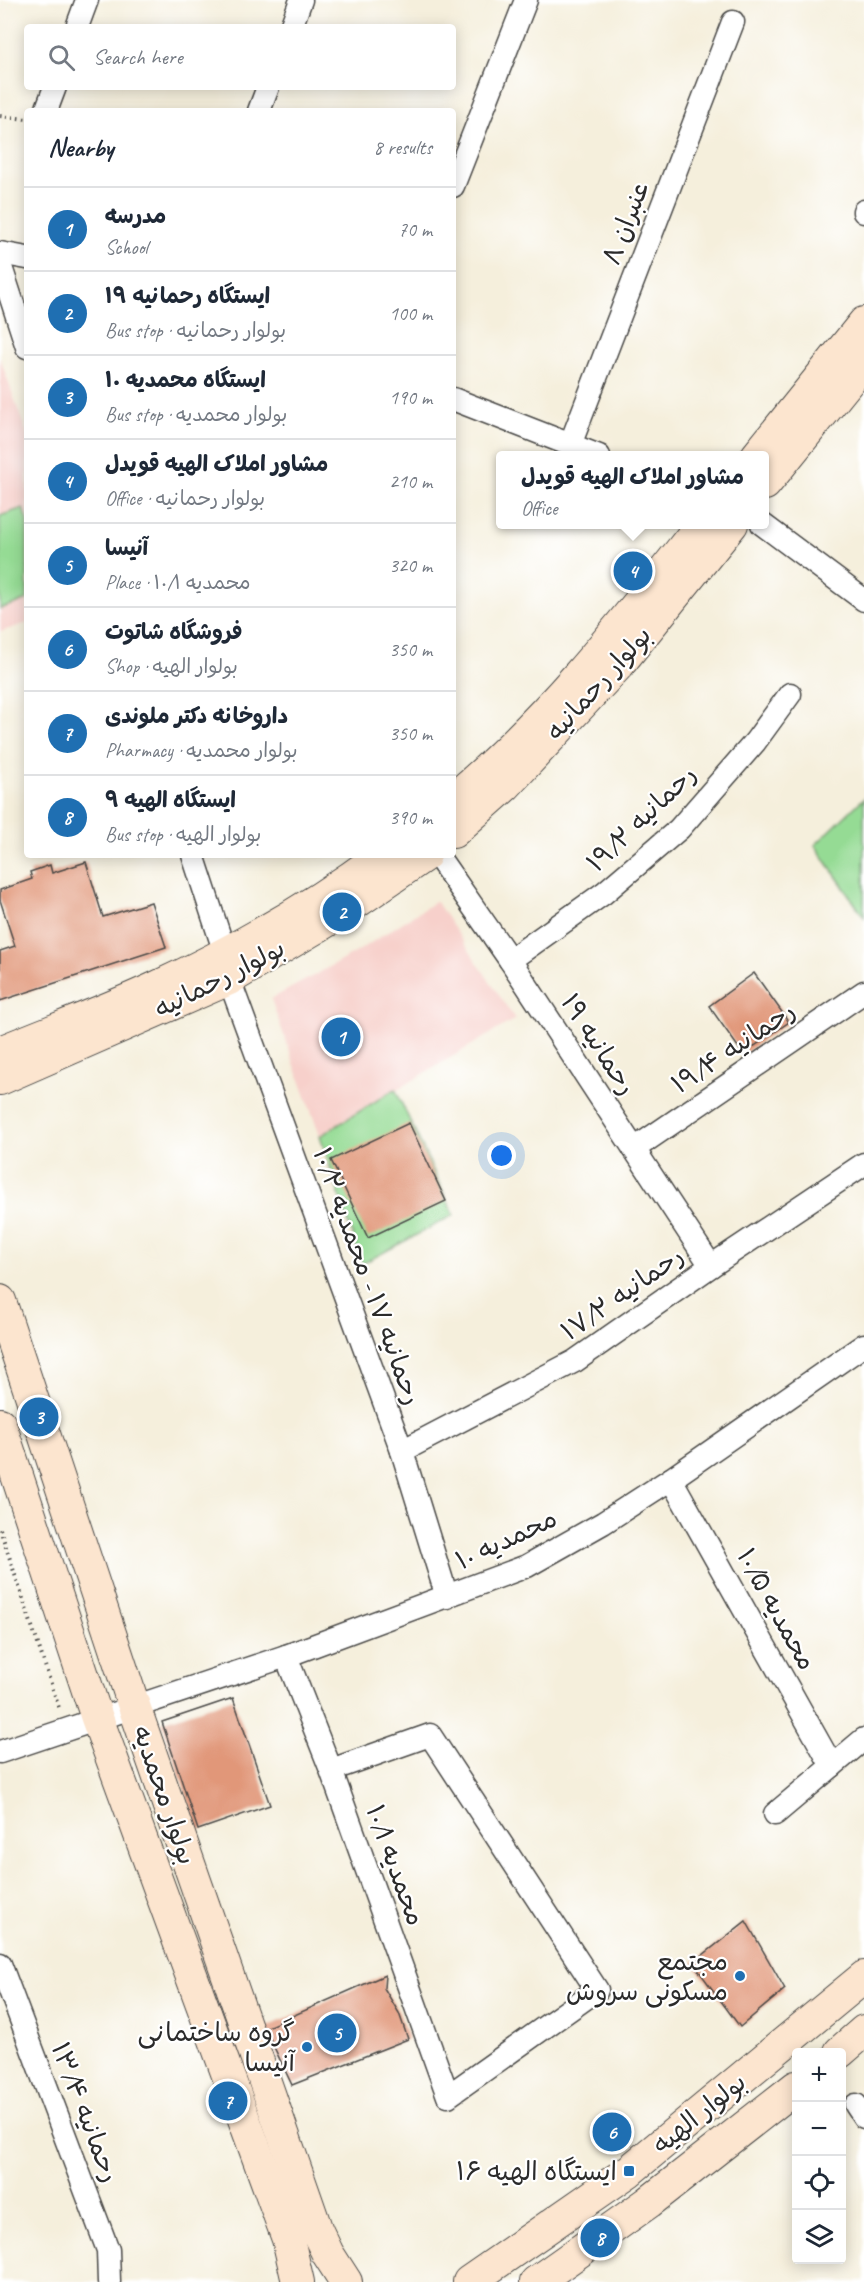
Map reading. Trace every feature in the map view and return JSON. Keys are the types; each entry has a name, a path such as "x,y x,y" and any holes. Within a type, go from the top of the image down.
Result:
{"main road":[{"path":"761,451 864,322"},
{"path":"769,479 864,362"},
{"name":"بولوار رحمانیه","path":"456,796 489,769 602,650 699,529"},
{"name":"بولوار رحمانیه","path":"456,829 506,785 619,664 729,529"},
{"name":"بولوار رحمانیه","path":"0,1052 152,990 227,966 289,918 378,858"},
{"name":"بولوار رحمانیه","path":"0,1079 227,966 342,912 421,858"},
{"name":"بولوار محمدیه","path":"0,1301 134,1706 317,2231 328,2254 346,2282"},
{"name":"بولوار محمدیه","path":"0,1424 97,1718 288,2239 298,2282"},
{"name":"بولوار الهیه","path":"469,2282 629,2170 864,1977"},
{"path":"845,2048 864,2031"},
{"name":"بولوار الهیه","path":"536,2282 650,2202 792,2090"}],"street":[{"path":"78,24 87,0"},
{"path":"292,24 301,0"},
{"path":"456,178 526,0"},
{"name":"عنبران ۸","path":"570,445 733,22"},
{"path":"47,108 54,90"},
{"path":"261,108 267,90"},
{"path":"0,253 24,257"},
{"path":"0,264 24,338"},
{"path":"456,400 586,451"},
{"path":"767,529 864,600"},
{"name":"رحمانیه ۱۹/۲","path":"510,960 604,893 679,829 755,742 790,694"},
{"name":"رحمانیه ۱۷ - محمدیه ۱۰/۲","path":"194,858 227,966 402,1450 447,1597"},
{"name":"رحمانیه ۱۹","path":"439,858 510,960 711,1266"},
{"name":"رحمانیه ۱۹/۴","path":"634,1149 864,992"},
{"name":"رحمانیه ۱۷/۲","path":"402,1450 575,1361 711,1266 864,1164"},
{"name":"محمدیه ۱۰","path":"0,1752 286,1656 527,1566 603,1523 671,1479 864,1345"},
{"name":"محمدیه ۱۰/۵","path":"671,1479 832,1766"},
{"name":"محمدیه ۱۰/۱","path":"286,1656 331,1770 448,2096 597,1990 430,1735 331,1770"},
{"path":"775,1814 864,1739"},
{"name":"رحمانیه ۱۳/۴","path":"0,1964 108,2250 109,2282"}],"path":[{"path":"0,116 24,119"},
{"path":"0,1529 66,1729"}],"shaded area":[{"path":"0,358 24,426 24,624 0,632"},
{"path":"436,901 515,1019 320,1136 271,999 355,953"}],"green space":[{"path":"23,508 24,511 24,601 0,609 0,516"},
{"path":"864,798 864,917 815,845"},
{"path":"395,1089 454,1215 362,1264 320,1136"}],"building":[{"path":"86,862 103,917 151,902 166,947 0,1001 0,951 15,946 0,900 0,890 32,879 30,872 50,865 52,873"},
{"path":"754,973 789,1022 743,1054 709,1006"},
{"path":"409,1123 446,1201 368,1238 331,1160"},
{"path":"233,1698 270,1805 198,1830 162,1722"},
{"name":"مجتمع مسکونی سروش","path":"746,1921 785,1989 740,2027 693,1963"},
{"path":"385,1975 384,1988 399,2013 408,2039 292,2085 265,2028"}],"place":[{"name":"مشاور املاک الهیه قویدل","path":"633,571"},
{"name":"ایستگاه رحمانیه ۱۹","path":"342,912"},
{"name":"مدرسه","path":"341,1037"},
{"name":"ایستگاه محمدیه ۱۰","path":"39,1417"},
{"name":"مجتمع مسکونی سروش","path":"740,1976"},
{"name":"آنیسا","path":"337,2033"},
{"name":"گروه ساختمانی آنیسا","path":"307,2047"},
{"name":"داروخانه دکتر ملوندی","path":"228,2101"},
{"name":"فروشگاه شاتوت","path":"612,2132"},
{"name":"ایستگاه الهیه ۱۶","path":"629,2171"},
{"name":"ایستگاه الهیه ۹","path":"600,2238"}]}
